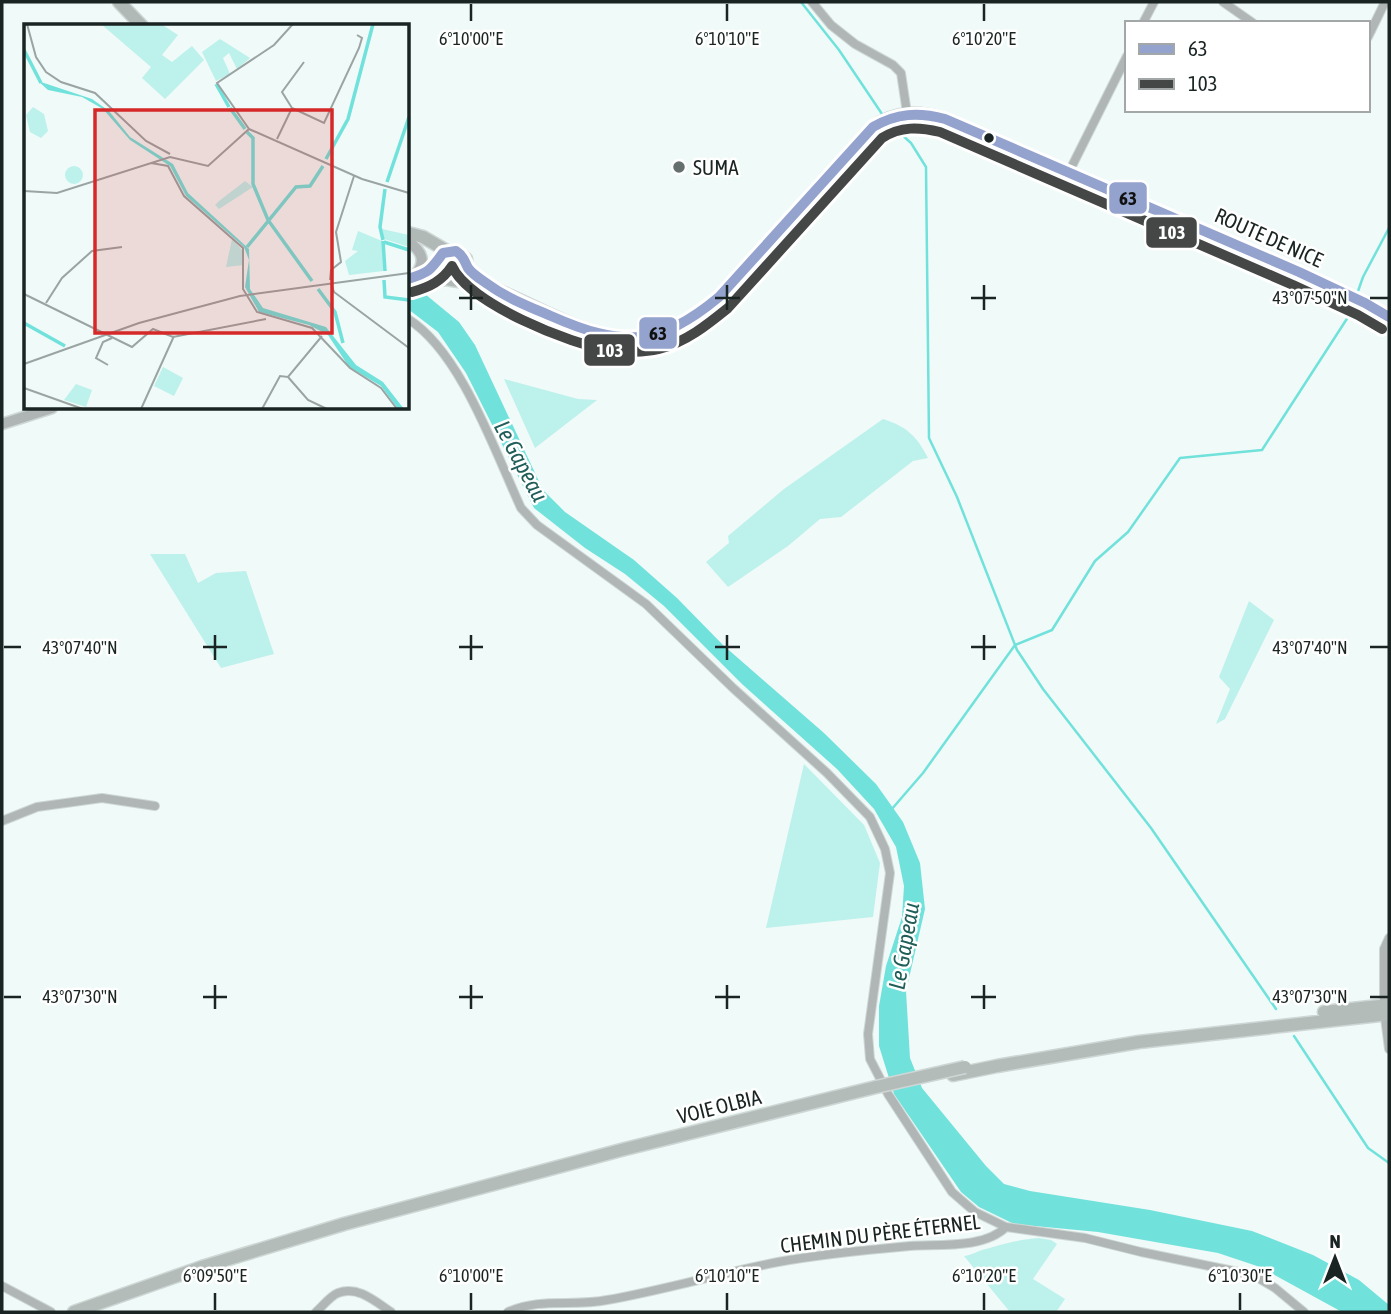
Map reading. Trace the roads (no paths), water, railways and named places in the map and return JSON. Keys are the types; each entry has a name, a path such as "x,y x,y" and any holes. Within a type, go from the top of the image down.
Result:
{"highway":[{"name":"VOIE OLBIA","path":"74,1312 202,1267 309,1234 557,1167 877,1089 1144,1035 1386,1003"},
{"name":"VOIE OLBIA","path":"966,1070 1151,1040 1387,1016"},
{"name":"VOIE OLBIA","path":"94,1312 256,1257 334,1234 877,1089"}],"main road":[{"path":"119,2 140,24"},
{"path":"412,282 460,280 491,287 561,321 605,337 634,338 664,332 693,318 719,297 873,127 885,119 906,113"},
{"name":"ROUTE DE NICE","path":"906,113 920,113 945,119 1299,272 1389,317"},
{"path":"410,234 423,237 440,259 439,274 445,280"},
{"path":"410,242 428,247 440,259"},
{"path":"410,243 419,250 422,259 422,266 412,282"},
{"path":"412,282 427,273 440,259 460,253 468,266 466,274 460,280"},
{"path":"468,266 491,287"},
{"path":"2,424 46,410"}],"street":[{"path":"812,2 831,25 901,73 906,113"},
{"path":"1144,21 1154,2"},
{"path":"1223,2 1250,21"},
{"path":"1370,33 1385,2"},
{"path":"1069,172 1125,60"},
{"path":"410,320 424,330 443,351 461,379 521,508 537,525 646,604 827,773 870,817 886,849 890,873 868,1034 870,1059 888,1094 952,1192 975,1212 1006,1227 1085,1238 1253,1275 1275,1288 1304,1312"},
{"path":"2,821 37,807 91,799 102,798 155,806"},
{"path":"1386,1003 1384,949 1389,938"},
{"path":"1387,1016 1389,1049"},
{"name":"CHEMIN DU PÈRE ÉTERNEL","path":"508,1312 524,1305 548,1302 603,1301 777,1262 839,1252 967,1242 997,1237 1006,1227"},
{"path":"2,1286 51,1312"},
{"path":"316,1312 337,1293 352,1291 364,1294 391,1312"}],"water":[{"name":"Le Gapeau","path":"410,282 459,322 475,345 543,490 565,512 634,560 677,598 723,645 824,733 876,784 903,822 920,863 925,909 906,991 910,1058 922,1088 986,1166 1004,1184 1030,1191 1150,1210 1252,1231 1313,1255 1359,1280 1389,1305 1389,1312 1342,1312 1260,1267 1218,1253 1098,1232 1014,1224 979,1207 961,1192 894,1094 879,1046 879,1006 886,966 902,917 904,886 896,847 874,809 837,769 742,684 664,606 534,508 466,373 438,332 410,311"}],"waterway":[{"path":"801,2 839,50 882,114"},
{"path":"891,125 911,143 926,167 929,438 957,497 1017,650 1043,689 1151,828 1276,1009"},
{"path":"1357,294 1389,228"},
{"path":"891,810 923,773 1015,645 1052,630 1095,561 1128,532 1180,458 1262,450 1353,307"},
{"path":"1294,1036 1368,1148 1389,1163"}],"place":[{"name":"SUMA","path":"679,167"}]}
